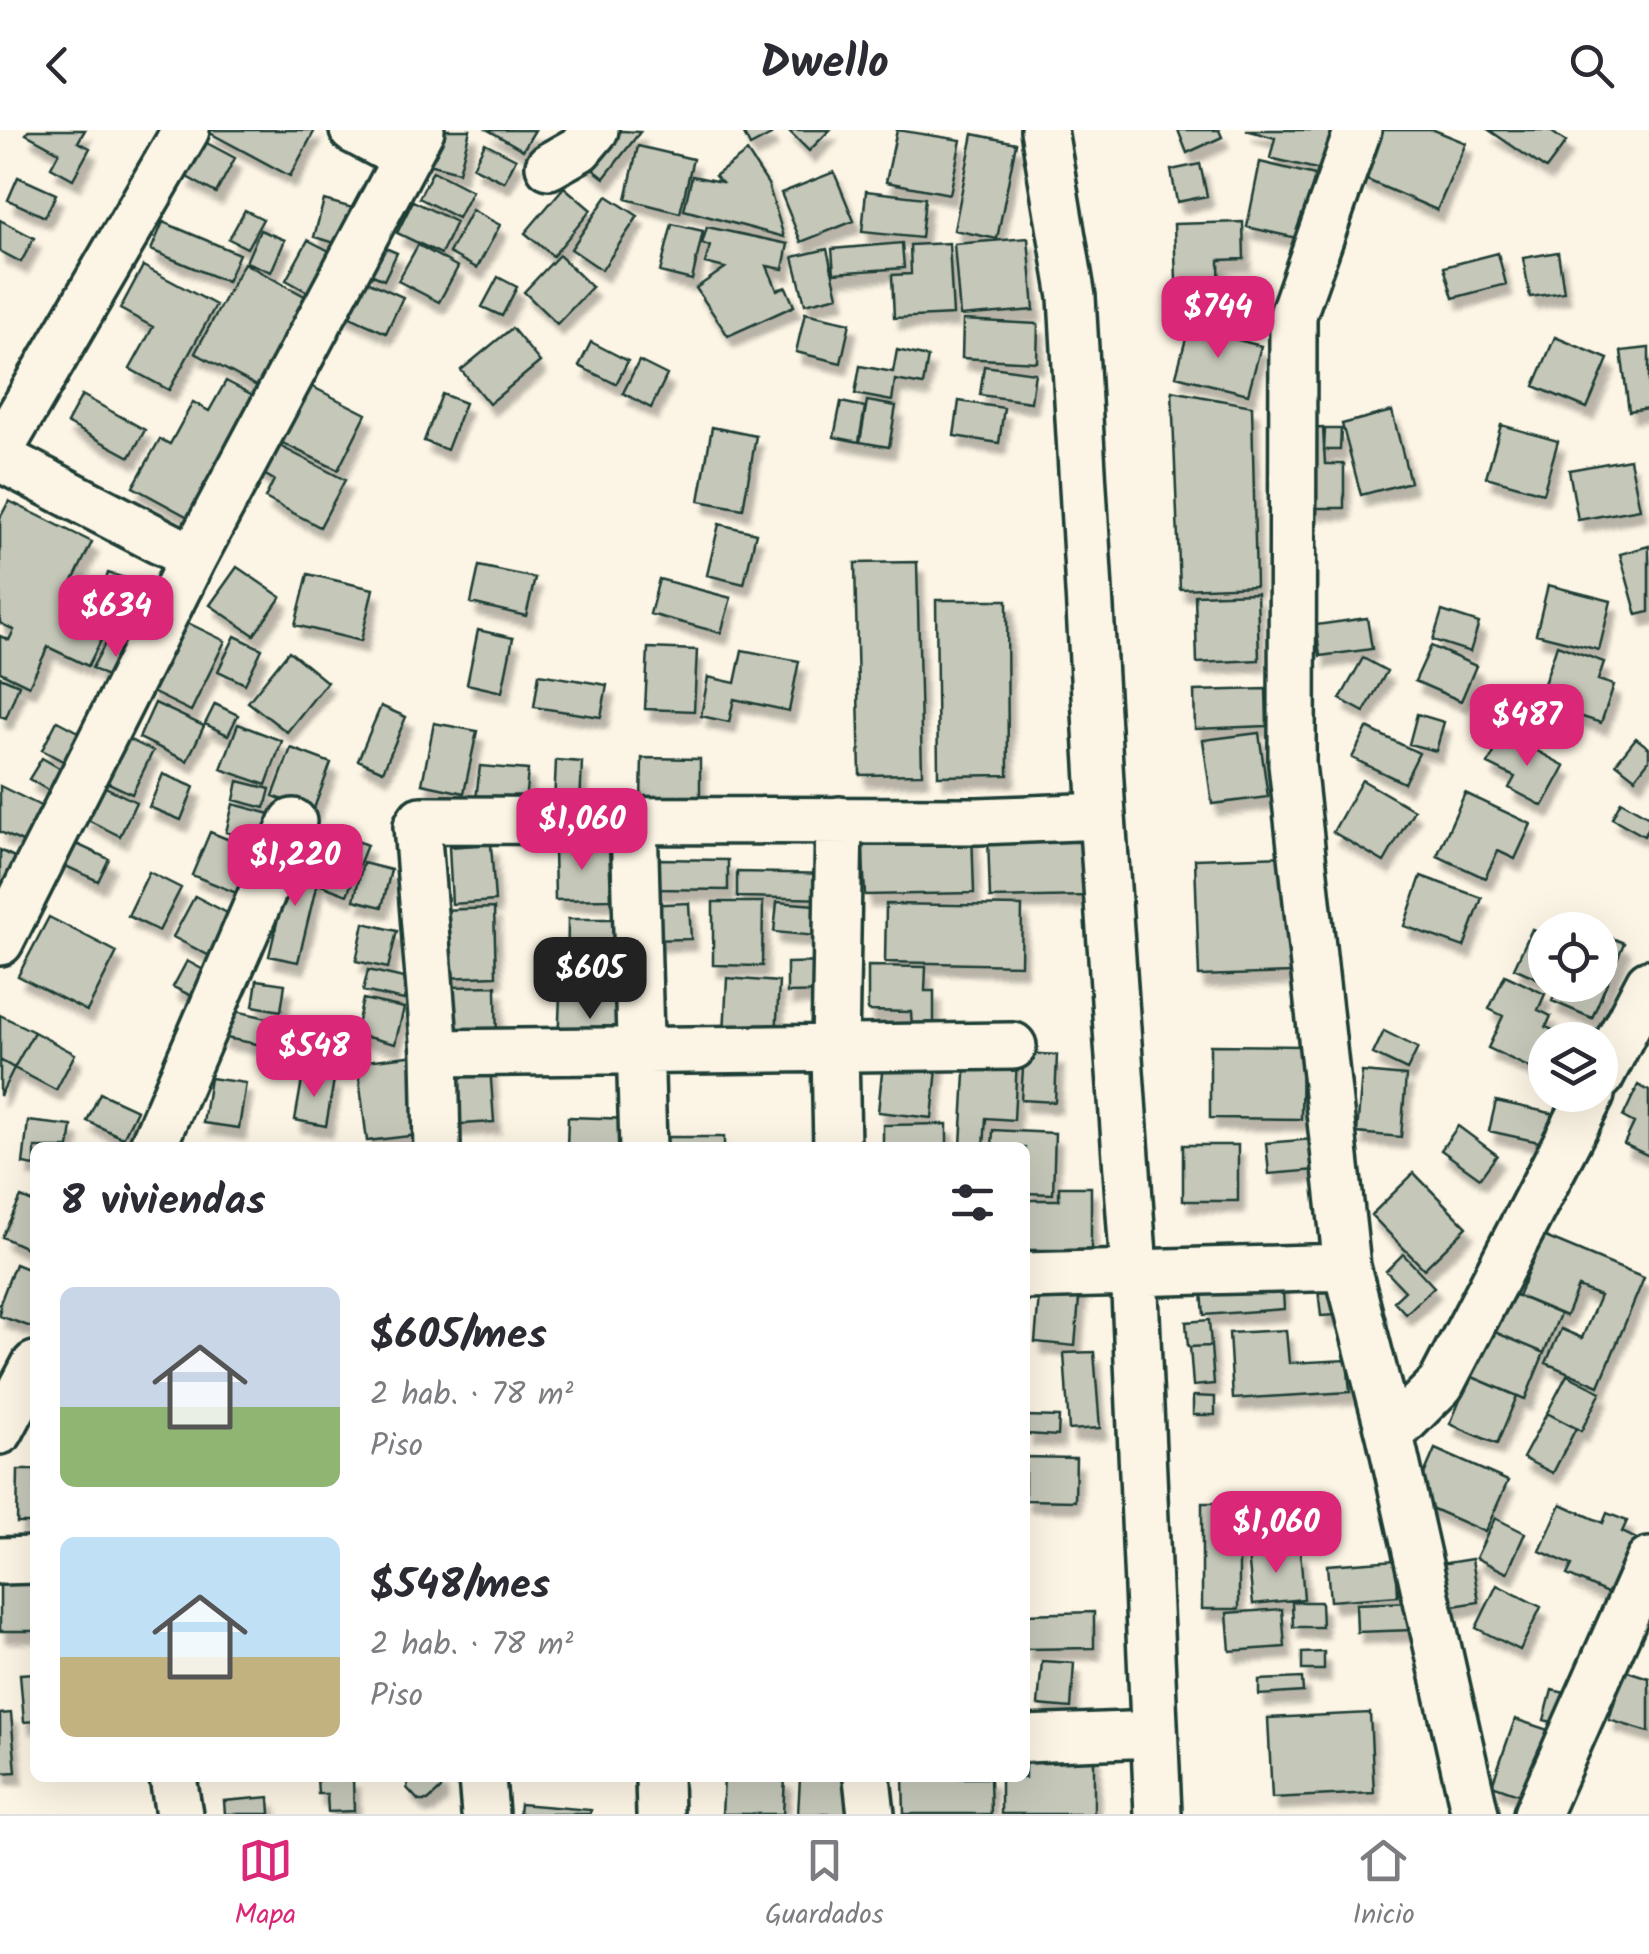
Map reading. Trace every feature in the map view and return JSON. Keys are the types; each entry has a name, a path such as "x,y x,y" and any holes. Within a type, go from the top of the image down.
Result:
{"street":[{"path":"0,450 186,130"},
{"path":"0,942 193,558 413,144 353,130"},
{"path":"550,166 580,149 595,130"},
{"path":"1044,130 1072,298 1102,816 1134,1270 1158,1814"},
{"path":"1358,130 1293,315 1292,764 1347,1266 1390,1435 1475,1814"},
{"path":"0,458 193,558"},
{"path":"438,1142 418,822 978,821 1102,816"},
{"path":"634,820 643,1142"},
{"path":"837,1142 839,820"},
{"path":"155,1142 293,822"},
{"path":"1618,1042 1649,983"},
{"path":"435,1053 1013,1046"},
{"path":"1390,1435 1441,1384 1582,1112"},
{"path":"1030,1276 1347,1266"},
{"path":"0,1430 30,1374"},
{"path":"0,1561 30,1560"},
{"path":"1538,1814 1649,1561"},
{"path":"1030,1739 1154,1734"},
{"path":"174,1782 180,1814"},
{"path":"482,1782 484,1814"},
{"path":"659,1782 660,1814"},
{"path":"868,1782 870,1814"}],"building":[{"path":"29,130 85,130 78,142 90,148 73,179 51,167 59,152 26,134"},
{"path":"209,130 315,130 290,176"},
{"path":"434,130 470,130 459,172 424,163"},
{"path":"488,130 535,130 523,150"},
{"path":"605,130 640,132 604,178 581,160"},
{"path":"742,130 768,130 771,135 750,146"},
{"path":"788,130 830,130 809,151"},
{"path":"897,130 961,140 950,194 886,182"},
{"path":"1178,130 1219,130 1222,137 1187,153"},
{"path":"1246,130 1334,130 1325,171 1270,158 1275,138"},
{"path":"1380,130 1434,130 1466,143 1437,210 1360,177"},
{"path":"1489,130 1549,130 1566,142 1546,169"},
{"path":"973,134 1016,143 997,239 954,230"},
{"path":"203,141 235,158 216,193 185,176"},
{"path":"485,143 516,159 504,182 473,167"},
{"path":"638,146 693,159 680,213 626,199"},
{"path":"747,152 768,184 784,237 684,210 692,176 721,182 715,176"},
{"path":"1260,162 1315,175 1301,239 1247,227"},
{"path":"1200,164 1207,196 1177,202 1171,170"},
{"path":"433,171 472,191 458,218 419,198"},
{"path":"834,172 854,221 801,242 781,193"},
{"path":"18,177 56,194 45,217 8,200"},
{"path":"564,187 591,210 553,256 525,233"},
{"path":"866,191 925,198 921,238 862,232"},
{"path":"607,196 638,216 602,270 571,249"},
{"path":"324,200 360,210 349,247 314,237"},
{"path":"413,201 456,222 441,254 397,233"},
{"path":"245,210 263,219 247,248 229,239"},
{"path":"472,210 500,225 477,268 449,253"},
{"path":"0,220 34,238 21,262 0,251"},
{"path":"163,222 239,254 227,282 151,250"},
{"path":"1243,222 1244,259 1219,260 1220,308 1177,309 1174,224"},
{"path":"672,224 703,231 692,280 660,272"},
{"path":"707,227 788,244 783,269 767,266 777,290 786,287 794,306 728,336 696,288 725,268 705,263 710,246 702,244"},
{"path":"260,230 285,240 271,272 246,262"},
{"path":"1028,238 1034,310 960,316 954,244"},
{"path":"308,240 343,258 321,299 286,280"},
{"path":"902,243 904,268 834,273 832,249"},
{"path":"949,243 953,315 894,318 892,275 911,274 910,245"},
{"path":"376,244 397,253 384,280 364,271"},
{"path":"418,245 458,267 439,302 398,281"},
{"path":"827,249 838,296 805,304 793,257"},
{"path":"1558,252 1564,292 1530,297 1523,258"},
{"path":"1498,253 1506,284 1453,298 1444,267"},
{"path":"559,255 592,287 557,324 524,292"},
{"path":"244,263 321,305 272,394 195,353"},
{"path":"143,266 216,305 169,390 130,369 153,327 120,309"},
{"path":"358,277 403,297 386,333 341,313"},
{"path":"498,277 517,287 502,316 482,307"},
{"path":"805,313 850,323 841,363 796,352"},
{"path":"963,320 1038,324 1037,362 962,358"},
{"path":"1189,327 1261,346 1248,394 1176,376"},
{"path":"512,328 540,362 489,404 461,370"},
{"path":"1555,337 1608,359 1587,408 1534,386"},
{"path":"591,342 628,361 616,384 579,366"},
{"path":"1649,348 1649,408 1629,411 1621,351"},
{"path":"897,350 928,357 923,385 895,380 892,401 855,394 860,366 893,372"},
{"path":"639,361 667,375 651,408 623,393"},
{"path":"984,366 1035,373 1031,402 980,395"},
{"path":"226,381 270,404 201,524 133,487 160,439 170,444 193,402 209,411"},
{"path":"307,384 366,414 338,470 278,441"},
{"path":"1172,391 1252,406 1256,586 1180,589"},
{"path":"442,394 465,403 447,450 424,441"},
{"path":"82,395 145,430 130,457 67,423"},
{"path":"867,401 896,406 889,447 860,442"},
{"path":"959,401 1004,408 999,443 954,436"},
{"path":"841,402 865,407 859,442 834,437"},
{"path":"1392,411 1410,482 1361,495 1342,424"},
{"path":"1501,425 1558,441 1543,493 1486,477"},
{"path":"712,427 756,436 743,509 699,501"},
{"path":"1323,428 1325,464 1344,464 1344,508 1313,508 1298,429"},
{"path":"1325,429 1341,429 1340,450 1324,450"},
{"path":"272,442 345,480 320,527 265,498 274,480 257,470"},
{"path":"1630,459 1640,509 1578,520 1569,470"},
{"path":"9,501 92,542 67,593 97,608 108,573 160,588 147,632 111,621 88,666 48,647 29,686 0,672 0,636 9,640 14,630 0,623 0,518"},
{"path":"719,524 756,533 744,584 707,575"},
{"path":"1649,546 1649,612 1637,615 1620,554"},
{"path":"917,562 922,774 860,775 855,563"},
{"path":"479,566 535,578 526,616 471,603"},
{"path":"237,567 281,597 254,635 210,605"},
{"path":"308,574 373,589 361,641 295,625"},
{"path":"659,579 731,598 721,633 650,614"},
{"path":"1548,585 1611,601 1599,650 1536,634"},
{"path":"1257,593 1259,660 1197,663 1195,595"},
{"path":"936,600 1007,600 1008,775 938,776"},
{"path":"1442,611 1479,623 1470,652 1433,640"},
{"path":"1367,618 1372,649 1320,656 1316,625"},
{"path":"182,620 225,641 191,711 148,690"},
{"path":"478,630 513,638 502,692 467,684"},
{"path":"110,635 141,652 123,685 92,668"},
{"path":"235,636 262,649 245,684 218,671"},
{"path":"1557,645 1604,662 1598,680 1614,685 1601,723 1548,706 1555,688 1544,684"},
{"path":"1431,646 1476,666 1461,701 1415,681"},
{"path":"648,648 697,650 694,711 645,709"},
{"path":"742,650 799,661 789,711 734,699 729,722 701,716 708,677 735,683"},
{"path":"289,651 327,682 287,732 248,702"},
{"path":"1363,658 1387,671 1364,712 1340,699"},
{"path":"539,674 607,685 601,717 534,707"},
{"path":"0,677 19,685 6,718 0,716"},
{"path":"1266,689 1267,726 1195,729 1194,691"},
{"path":"155,703 204,726 187,761 139,738"},
{"path":"215,704 238,715 228,735 205,724"},
{"path":"381,706 406,717 383,771 358,760"},
{"path":"1417,714 1444,722 1436,751 1409,744"},
{"path":"57,721 95,741 80,770 42,750"},
{"path":"434,723 477,731 464,793 422,784"},
{"path":"238,724 282,741 266,785 221,769"},
{"path":"1367,728 1419,753 1404,783 1352,758"},
{"path":"1259,733 1268,797 1212,804 1203,740"},
{"path":"1504,733 1565,766 1543,806 1509,788 1515,777 1488,764"},
{"path":"120,735 153,751 132,794 100,779"},
{"path":"1636,738 1649,748 1649,760 1635,778 1616,763"},
{"path":"291,748 331,763 313,811 273,796"},
{"path":"42,758 73,776 60,797 29,779"},
{"path":"642,758 700,759 700,803 641,802"},
{"path":"556,760 582,762 580,806 554,804"},
{"path":"480,766 528,770 525,804 476,799"},
{"path":"163,774 194,787 181,820 149,807"},
{"path":"1362,780 1414,810 1384,862 1333,832"},
{"path":"238,781 270,789 265,808 234,800"},
{"path":"101,785 136,802 120,836 84,818"},
{"path":"0,786 55,813 38,849 0,832"},
{"path":"1465,793 1531,824 1515,859 1498,851 1485,878 1437,856"},
{"path":"1621,801 1649,817 1644,836 1612,818"},
{"path":"233,804 274,815 266,843 226,832"},
{"path":"972,830 974,893 865,895 862,833"},
{"path":"210,832 269,856 251,899 192,875"},
{"path":"1088,832 1090,896 990,898 988,835"},
{"path":"340,834 367,845 347,895 321,885"},
{"path":"70,841 109,859 98,881 59,863"},
{"path":"491,844 495,901 452,904 449,847"},
{"path":"609,845 611,899 555,900 554,846"},
{"path":"0,850 27,863 0,901"},
{"path":"293,855 322,862 298,962 269,956"},
{"path":"1289,856 1293,973 1199,976 1195,859"},
{"path":"655,859 728,860 728,890 654,889"},
{"path":"363,863 391,870 382,907 354,900"},
{"path":"149,872 181,888 159,931 128,916"},
{"path":"737,872 834,874 834,899 737,897"},
{"path":"1421,876 1482,898 1464,947 1404,926"},
{"path":"195,896 231,915 210,956 173,937"},
{"path":"713,902 763,902 762,966 713,965"},
{"path":"777,902 828,906 826,937 774,932"},
{"path":"689,903 691,939 645,940 643,905"},
{"path":"886,904 1022,906 1021,965 885,962"},
{"path":"494,908 496,976 442,978 440,910"},
{"path":"49,917 117,952 87,1011 18,976"},
{"path":"568,919 620,919 620,980 567,980"},
{"path":"364,923 397,931 388,968 356,961"},
{"path":"1528,938 1528,974 1514,968"},
{"path":"187,961 211,974 198,999 173,987"},
{"path":"830,962 831,992 787,993 787,963"},
{"path":"868,966 926,967 925,991 934,991 934,1028 912,1028 911,1012 868,1011"},
{"path":"368,970 408,979 404,1000 363,991"},
{"path":"1505,975 1528,986 1528,1002 1542,1002 1538,1010 1551,1016 1548,1022 1528,1022 1528,1067 1488,1048 1503,1016 1489,1009"},
{"path":"727,978 779,982 776,1037 724,1033"},
{"path":"257,980 285,984 281,1011 253,1006"},
{"path":"496,986 497,1050 449,1050 448,987"},
{"path":"560,994 622,998 619,1049 558,1046"},
{"path":"363,999 404,1008 395,1044 355,1034"},
{"path":"1554,1002 1599,1002 1592,1018"},
{"path":"226,1009 272,1019 267,1046 221,1037"},
{"path":"0,1015 34,1032 14,1068 0,1060"},
{"path":"1384,1031 1418,1048 1407,1070 1373,1054"},
{"path":"34,1032 75,1054 56,1090 14,1068"},
{"path":"1210,1045 1302,1046 1301,1119 1210,1118"},
{"path":"884,1053 938,1059 932,1118 878,1112"},
{"path":"1024,1053 1057,1055 1055,1102 1021,1100"},
{"path":"417,1055 427,1134 367,1141 357,1062"},
{"path":"966,1056 1017,1059 1014,1120 986,1118 984,1142 961,1142"},
{"path":"0,1060 14,1068 0,1096"},
{"path":"490,1066 494,1122 446,1125 442,1069"},
{"path":"1362,1072 1406,1076 1401,1137 1357,1133"},
{"path":"303,1074 334,1080 326,1126 295,1120"},
{"path":"210,1078 246,1083 239,1128 203,1123"},
{"path":"1638,1085 1649,1091 1649,1156 1624,1144 1634,1123 1623,1117"},
{"path":"100,1093 137,1110 123,1138 87,1121"},
{"path":"1496,1101 1528,1108 1528,1112 1555,1114 1548,1144 1489,1131"},
{"path":"568,1117 632,1119 631,1142 567,1142"},
{"path":"28,1121 72,1126 70,1142 30,1142 30,1165 23,1164"},
{"path":"947,1124 947,1142 883,1142 883,1125"},
{"path":"1458,1126 1497,1155 1480,1178 1441,1150"},
{"path":"993,1130 1055,1133 1053,1194 1030,1193 1030,1142 992,1142"},
{"path":"664,1137 724,1137 724,1142 664,1142"},
{"path":"1313,1139 1316,1170 1269,1174 1266,1143"},
{"path":"1183,1145 1238,1145 1238,1201 1183,1201"},
{"path":"1414,1173 1467,1227 1424,1269 1371,1215"},
{"path":"1059,1187 1091,1187 1091,1250 1030,1250 1030,1200 1059,1200"},
{"path":"21,1197 30,1201 30,1250 2,1237"},
{"path":"1543,1236 1644,1278 1599,1386 1546,1363 1561,1329 1582,1338 1600,1296 1578,1287 1566,1316 1518,1296"},
{"path":"1403,1254 1434,1287 1406,1314 1394,1301 1405,1291 1386,1271"},
{"path":"15,1264 30,1270 30,1327 0,1316 0,1303"},
{"path":"1282,1274 1284,1309 1204,1315 1201,1280"},
{"path":"1040,1284 1080,1287 1075,1346 1035,1342"},
{"path":"1333,1287 1337,1315 1321,1316 1318,1289"},
{"path":"1506,1291 1560,1314 1544,1353 1490,1330"},
{"path":"1209,1320 1211,1346 1188,1347 1186,1322"},
{"path":"1286,1330 1289,1363 1347,1360 1350,1392 1233,1399 1229,1333"},
{"path":"1490,1330 1544,1353 1525,1399 1470,1376"},
{"path":"1211,1346 1214,1384 1193,1386 1190,1347"},
{"path":"1094,1352 1100,1428 1069,1430 1064,1353"},
{"path":"1567,1375 1601,1392 1581,1431 1547,1413"},
{"path":"1470,1376 1517,1396 1497,1444 1450,1424"},
{"path":"1193,1396 1215,1397 1215,1415 1193,1415"},
{"path":"1547,1413 1576,1428 1553,1473 1523,1458"},
{"path":"1030,1416 1059,1417 1058,1436 1030,1434"},
{"path":"1435,1449 1508,1481 1485,1532 1413,1500"},
{"path":"1030,1457 1076,1458 1075,1501 1030,1500"},
{"path":"18,1470 30,1470 30,1523 17,1523"},
{"path":"1202,1503 1283,1503 1282,1539 1239,1538 1239,1609 1202,1609"},
{"path":"1561,1504 1603,1523 1607,1513 1627,1521 1622,1532 1643,1542 1618,1598 1567,1575 1572,1565 1540,1551"},
{"path":"1495,1518 1525,1533 1507,1573 1476,1558"},
{"path":"1300,1549 1304,1599 1253,1604 1248,1554"},
{"path":"1472,1559 1479,1602 1440,1608 1434,1565"},
{"path":"1396,1560 1398,1596 1330,1601 1327,1565"},
{"path":"30,1562 30,1631 0,1631 0,1563"},
{"path":"1497,1585 1541,1607 1520,1650 1476,1628"},
{"path":"1292,1602 1321,1602 1322,1627 1293,1627"},
{"path":"1412,1602 1413,1630 1357,1632 1356,1604"},
{"path":"1282,1609 1285,1647 1230,1651 1227,1613"},
{"path":"1094,1612 1094,1648 1030,1649 1030,1614"},
{"path":"1324,1652 1324,1670 1302,1670 1302,1653"},
{"path":"1042,1661 1074,1663 1071,1708 1038,1705"},
{"path":"1624,1670 1649,1678 1649,1732 1609,1720"},
{"path":"30,1673 30,1721 24,1722 20,1674"},
{"path":"1302,1678 1303,1692 1259,1695 1259,1680"},
{"path":"1552,1690 1574,1695 1567,1726 1544,1720"},
{"path":"11,1713 16,1772 0,1773 0,1714"},
{"path":"1370,1713 1374,1793 1272,1798 1268,1718"},
{"path":"1515,1719 1557,1733 1535,1800 1492,1785"},
{"path":"1030,1751 1094,1751 1094,1814 1001,1814 1001,1782 1030,1782"},
{"path":"317,1782 353,1782 354,1811 328,1812 327,1794 318,1794"},
{"path":"408,1782 440,1782 441,1789 428,1801 419,1801 407,1788"},
{"path":"724,1782 785,1782 783,1814 722,1814"},
{"path":"800,1782 860,1782 858,1814 798,1814"},
{"path":"903,1782 990,1782 991,1814 904,1814"},
{"path":"269,1797 270,1814 225,1814 224,1801"},
{"path":"520,1804 591,1810 590,1814 519,1814"}]}
